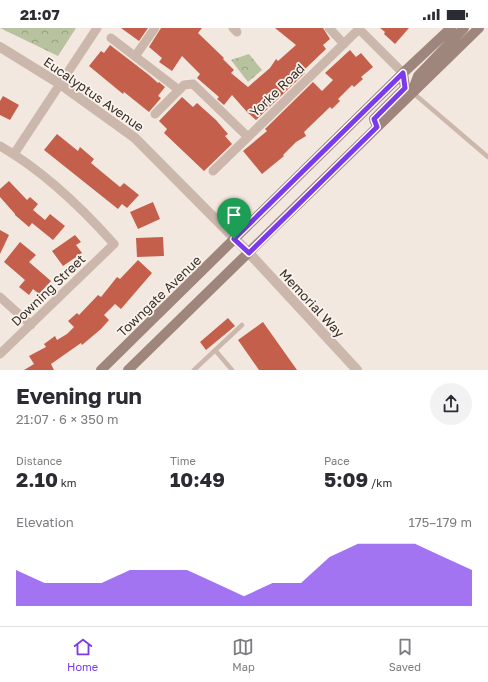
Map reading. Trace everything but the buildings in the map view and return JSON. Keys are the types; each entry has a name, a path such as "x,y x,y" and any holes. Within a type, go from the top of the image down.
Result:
{"main road":[{"path":"234,239 451,28"},
{"path":"412,92 418,76 464,28"},
{"path":"128,370 479,28"},
{"path":"377,127 374,119 405,88 403,73"},
{"name":"Towngate Avenue","path":"101,370 234,239"}],"street":[{"path":"0,146 14,154 97,28"},
{"path":"136,56 155,28"},
{"path":"329,28 344,44"},
{"path":"359,28 403,73"},
{"name":"Yorke Road","path":"213,171 359,28"},
{"path":"112,38 179,90"},
{"name":"Eucalyptus Avenue","path":"0,47 60,84 135,138 249,253"},
{"path":"155,114 179,90 187,84 194,84 248,137"},
{"name":"Downing Street","path":"0,354 114,244 93,220 55,186 14,154"},
{"name":"Memorial Way","path":"249,253 357,370"},
{"path":"0,297 31,325"}],"lane":[{"path":"412,92 488,157"},
{"path":"194,370 242,326"},
{"path":"215,350 232,370"}],"green space":[{"path":"0,28 76,28 58,56"},
{"path":"249,54 262,70 248,82 231,60"}],"route":[{"path":"403,73 405,88 374,119 377,127 264,239 249,253 234,239 403,73"}]}
